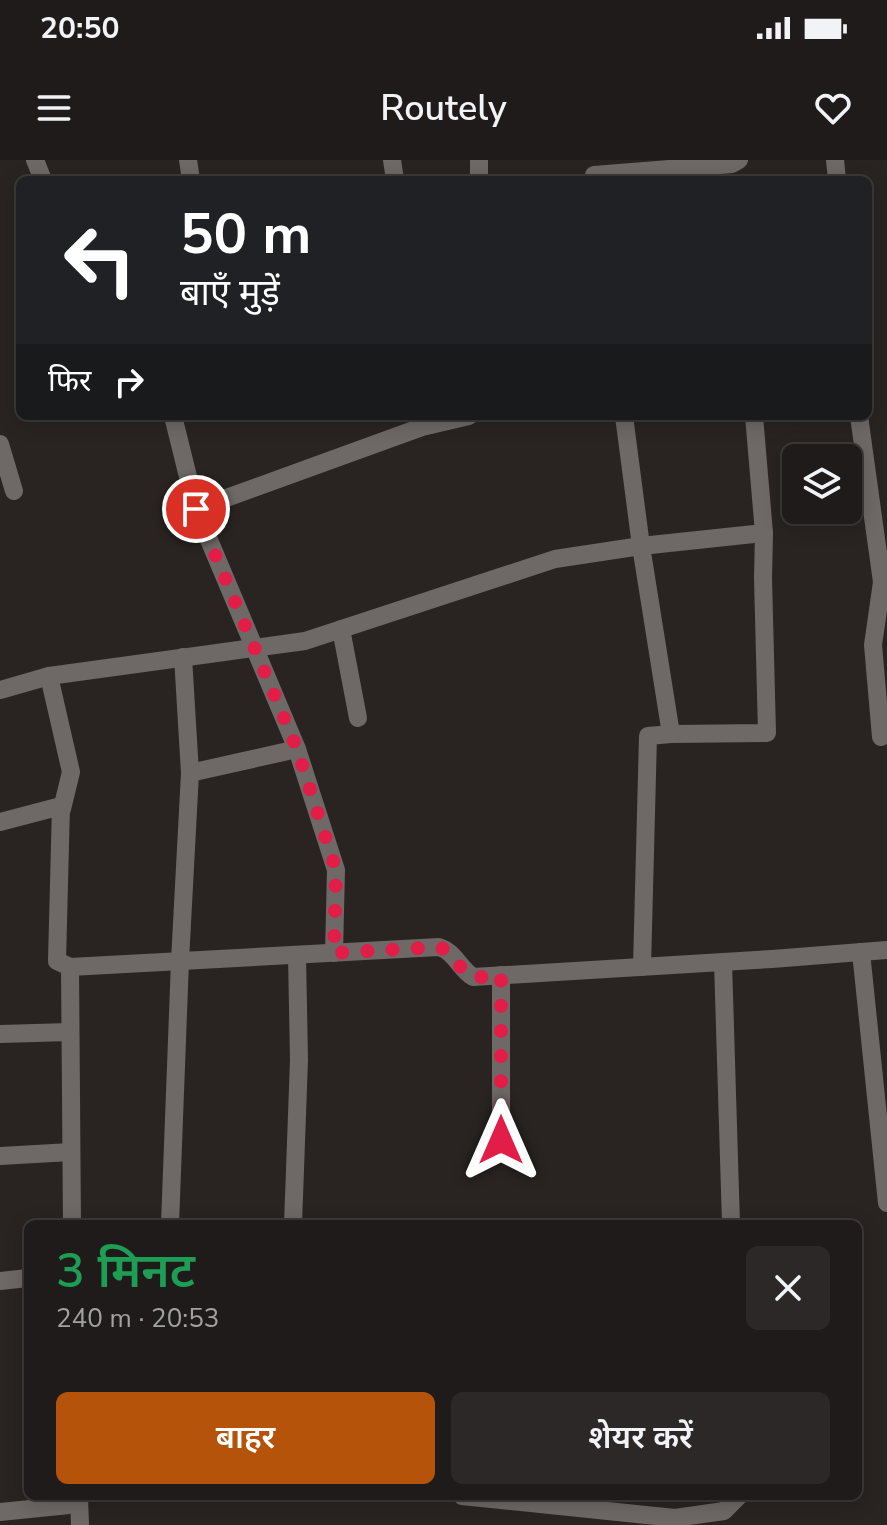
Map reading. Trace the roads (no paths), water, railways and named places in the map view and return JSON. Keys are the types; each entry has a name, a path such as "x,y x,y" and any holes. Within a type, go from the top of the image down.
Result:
{"street":[{"path":"594,176 735,168"},
{"path":"174,420 196,509 297,749 336,870 334,953"},
{"path":"625,420 671,734"},
{"path":"642,967 648,736 767,733 764,533 754,420"},
{"path":"860,420 882,582 873,645 881,737"},
{"path":"196,509 421,421"},
{"path":"0,444 14,491"},
{"path":"0,690 49,676 305,641 555,559 764,533"},
{"path":"341,629 358,718"},
{"path":"170,1220 190,773 183,657"},
{"path":"49,676 71,772 62,809 57,961 70,967 439,947 449,950 464,971 473,977 887,950"},
{"path":"190,773 297,749"},
{"path":"0,822 58,805 62,809"},
{"path":"861,952 887,1203"},
{"path":"293,1220 299,1060 297,955"},
{"path":"723,962 731,1220"},
{"path":"70,967 72,1220"},
{"path":"501,975 501,1140"},
{"path":"0,1034 70,1032"},
{"path":"0,1156 71,1152"},
{"path":"0,1281 24,1278"},
{"path":"0,1512 79,1500 80,1525"},
{"path":"501,1500 675,1518 724,1511 735,1500"}]}
